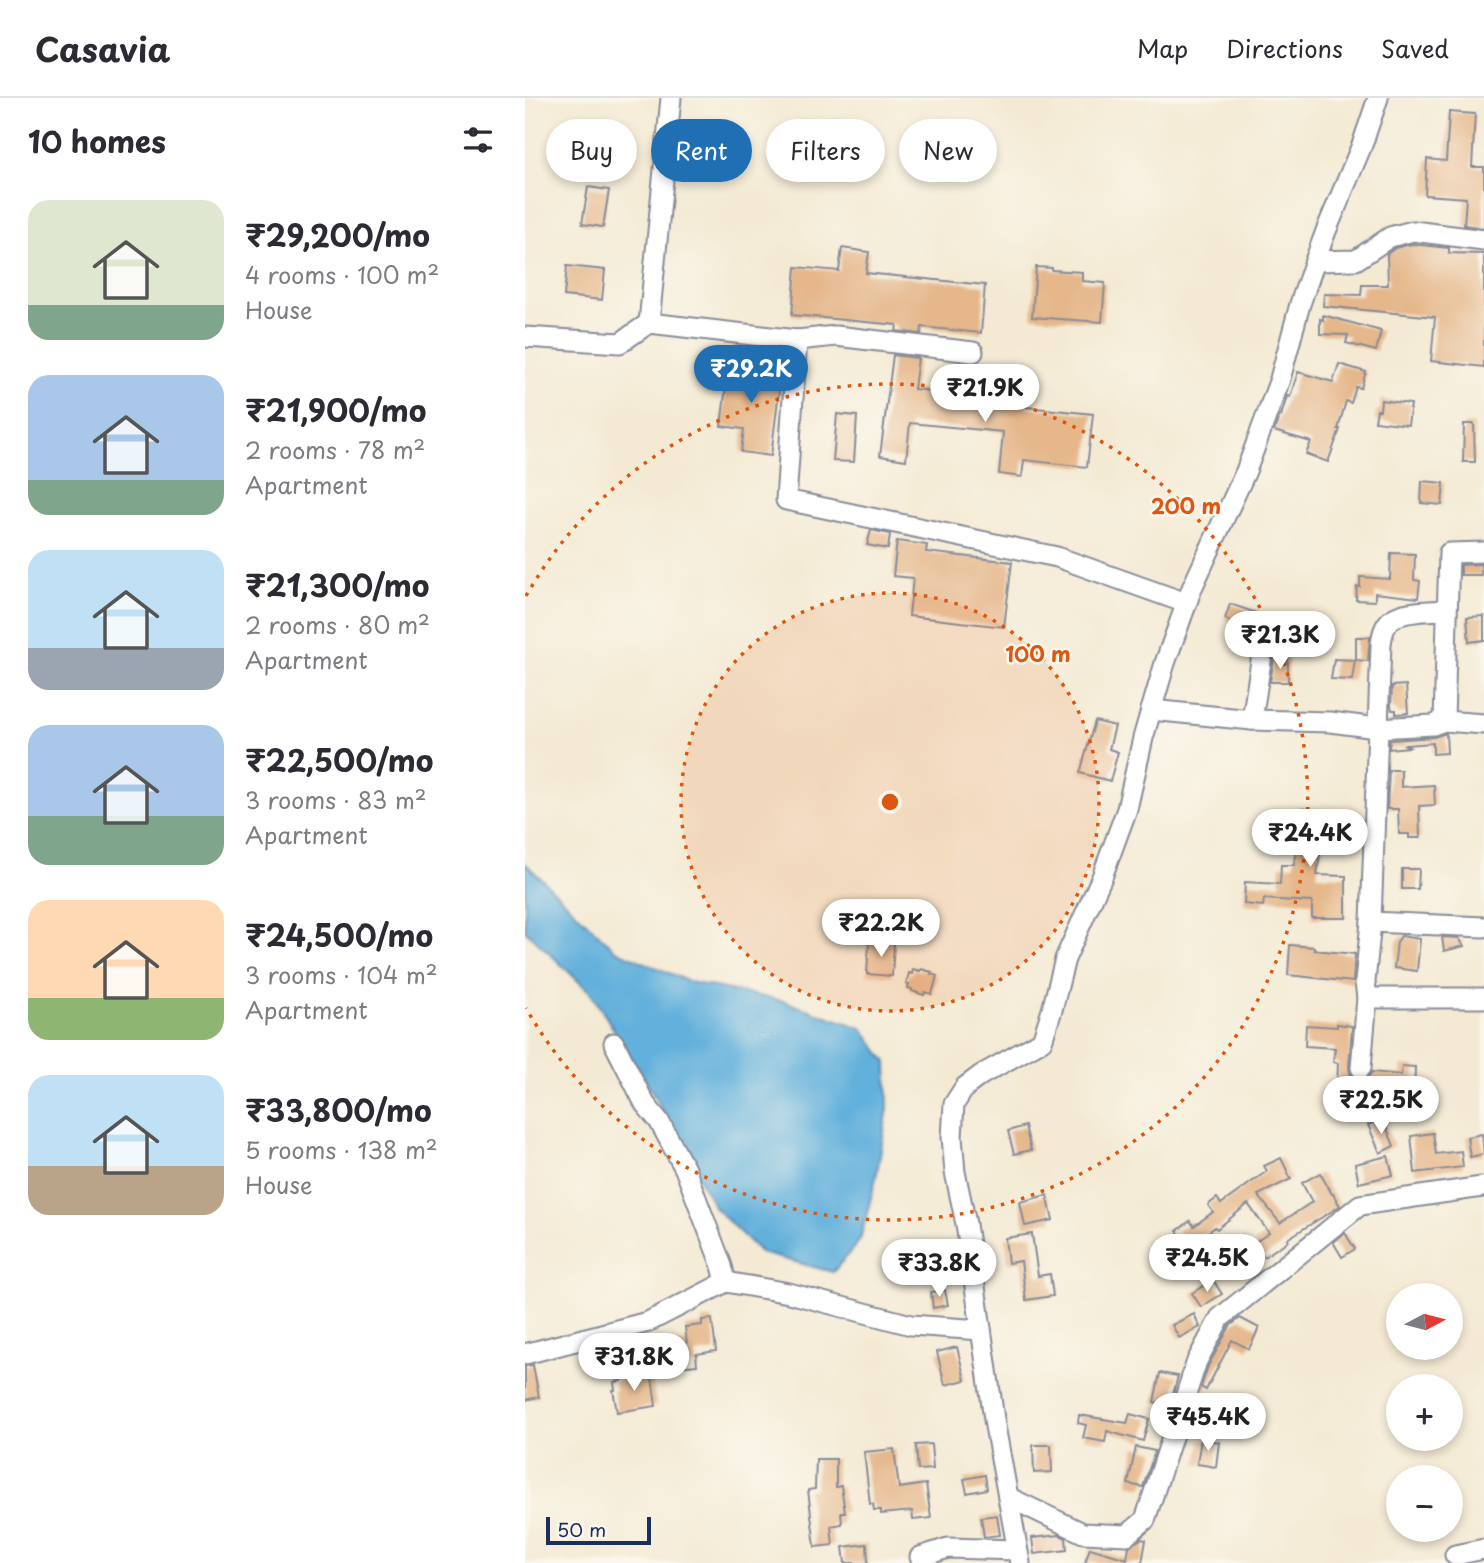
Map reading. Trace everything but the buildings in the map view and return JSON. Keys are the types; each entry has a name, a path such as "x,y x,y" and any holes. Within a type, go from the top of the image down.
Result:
{"street":[{"path":"649,323 671,98"},
{"path":"920,1557 947,1548 1019,1556 966,1224 955,1172 952,1137 954,1104 965,1087 981,1075 1042,1041 1065,959 1102,877 1127,809 1151,710 1186,603 1246,471 1280,379 1300,304 1315,261 1378,98"},
{"path":"1315,261 1356,260 1390,237 1413,231 1484,240"},
{"path":"525,337 619,343 649,323 797,340 836,336 973,352"},
{"path":"797,340 786,500 1057,556 1186,603"},
{"path":"1444,721 1449,553 1484,552"},
{"path":"1361,1068 1371,922 1381,644 1385,626 1390,619 1401,615 1447,610"},
{"path":"1252,720 1265,635"},
{"path":"1151,710 1252,720 1331,722 1377,728 1433,725 1444,721 1484,724"},
{"path":"1371,922 1484,928"},
{"path":"1367,998 1484,998"},
{"path":"614,1043 645,1104 659,1121 685,1170 726,1282"},
{"path":"1008,1497 1083,1532 1127,1535 1145,1520 1197,1361 1220,1318 1360,1205 1482,1187"},
{"path":"525,1354 648,1322 726,1282 789,1293 911,1325 981,1330"},
{"path":"1455,1555 1484,1549"}],"water":[{"path":"525,863 615,950 690,982 783,1001 862,1028 887,1062 888,1108 876,1178 860,1240 833,1272 761,1253 715,1208 646,1081 591,993 525,930"}]}
